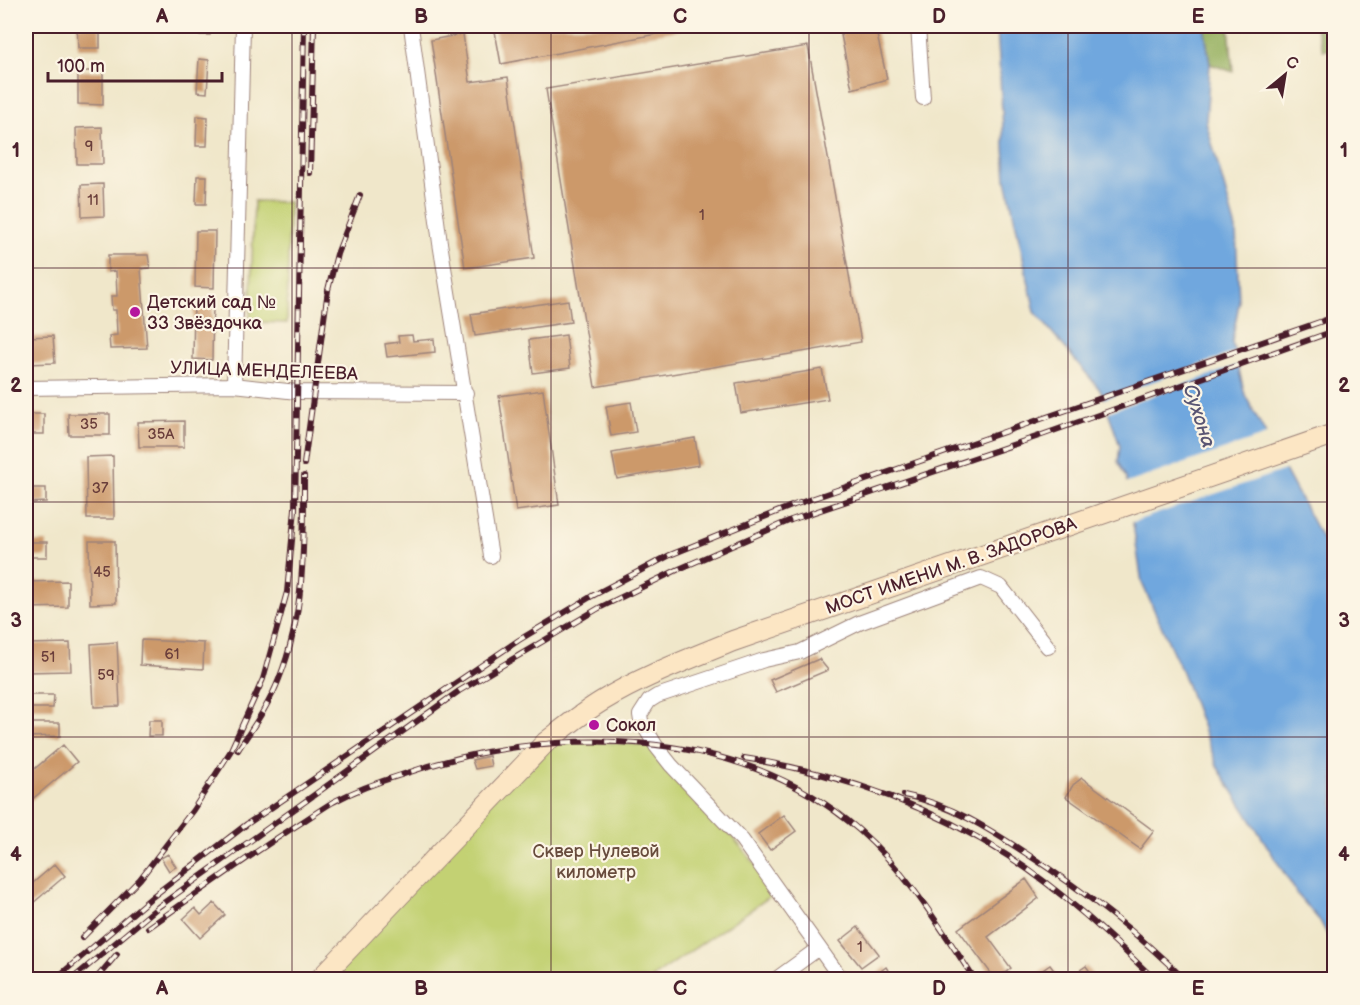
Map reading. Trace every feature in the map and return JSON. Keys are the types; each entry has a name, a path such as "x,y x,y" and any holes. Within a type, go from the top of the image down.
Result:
{"main road":[{"name":"МОСТ ИМЕНИ М. В. ЗАДОРОВА","path":"319,980 546,742 576,717 634,684 733,641 1335,434"}],"street":[{"path":"234,385 243,26"},
{"path":"411,26 440,243 491,556"},
{"path":"918,26 923,98"},
{"name":"УЛИЦА МЕНДЕЛЕЕВА","path":"26,388 234,385 297,392 466,393"},
{"path":"842,980 742,840 656,746 641,721 640,715 650,700 657,696 764,660 800,652 859,623 981,578 1002,587 1048,647"},
{"path":"775,980 819,948"}],"green space":[{"path":"1204,26 1229,26 1233,72 1210,64"},
{"path":"1315,26 1334,26 1334,49 1323,50"},
{"path":"254,201 289,202 287,323 250,322"},
{"name":"Сквер Нулевой километр","path":"546,742 603,742 656,746 778,891 653,977 655,979 319,980"}],"water":[{"name":"Сухона","path":"997,26 1204,26 1210,64 1206,122 1236,229 1239,303 1232,342 1245,395 1334,561 1334,947 1320,921 1298,895 1218,768 1182,672 1142,583 1126,478 1118,462 1120,446 1101,391 1035,312 1006,180"}],"pier":[{"path":"1238,351 1241,364 1105,413 1101,400"},
{"path":"1269,434 1288,469 1130,523 1124,484"}],"building":[{"path":"77,26 100,26 100,48 78,48"},
{"path":"200,26 210,26 210,35 200,35"},
{"path":"494,26 693,26 693,27 501,64"},
{"path":"875,26 887,79 852,89 840,30"},
{"path":"463,34 470,82 508,77 534,258 465,268 431,40"},
{"path":"808,46 861,342 595,387 546,89"},
{"path":"199,59 209,60 207,93 197,92"},
{"path":"78,71 103,71 103,105 78,104"},
{"path":"197,116 208,117 207,146 196,146"},
{"path":"102,127 103,164 77,164 76,128"},
{"path":"197,176 207,176 206,204 196,204"},
{"path":"103,184 104,216 82,217 81,185"},
{"path":"196,231 215,231 214,288 195,287"},
{"path":"108,255 148,255 150,268 141,269 147,348 110,349 109,336 117,335 116,310 112,310 111,296 117,296 116,271 108,272"},
{"path":"568,300 571,322 475,336 471,314"},
{"path":"194,303 213,303 212,360 193,359"},
{"path":"412,335 413,341 434,339 435,352 387,357 385,344 399,342 398,336"},
{"path":"566,335 570,368 533,373 529,340"},
{"path":"53,336 55,363 26,364 26,337"},
{"path":"822,369 828,399 741,413 736,383"},
{"path":"543,390 559,505 516,511 499,396"},
{"path":"631,402 636,432 611,436 606,406"},
{"path":"26,414 44,414 44,434 26,434"},
{"path":"68,414 110,414 110,435 69,435"},
{"path":"184,421 184,447 139,447 138,422"},
{"path":"695,438 699,465 617,479 612,453"},
{"path":"113,456 114,519 87,519 86,457"},
{"path":"26,488 46,488 46,502 26,503"},
{"path":"89,541 115,541 116,603 90,604"},
{"path":"26,542 47,542 47,557 26,557"},
{"path":"68,581 68,607 26,608 26,582"},
{"path":"141,640 204,643 203,669 140,665"},
{"path":"117,642 120,706 94,707 91,644"},
{"path":"70,643 71,671 26,672 26,644"},
{"path":"819,659 828,670 776,692 770,680"},
{"path":"26,695 54,695 53,708 26,708"},
{"path":"149,720 162,720 162,736 148,736"},
{"path":"26,723 60,723 60,736 26,737"},
{"path":"63,745 77,762 30,801 26,795 26,776"},
{"path":"489,756 491,766 475,769 472,760"},
{"path":"1082,778 1154,831 1140,849 1066,797 1073,785"},
{"path":"784,815 796,831 770,850 758,834"},
{"path":"168,854 176,867 169,871 161,858"},
{"path":"55,864 65,876 26,909 26,889"},
{"path":"1026,879 1039,898 988,937 1011,968 996,980 958,929"},
{"path":"214,903 225,915 200,938 183,919 195,908 201,915"},
{"path":"858,927 879,954 861,967 840,941"},
{"path":"1050,965 1061,980 1041,980 1037,974"},
{"path":"1086,966 1096,980 1080,980 1076,973"},
{"path":"886,967 894,980 869,980"}],"railway":[{"path":"82,938 140,879 193,810 230,752 263,679 287,592 295,509 304,26"},
{"path":"310,173 314,26"},
{"path":"304,464 328,290 337,254 360,195"},
{"path":"54,980 152,897 247,824 519,640 592,596 670,555 794,505 1334,317"},
{"path":"71,980 158,907 459,691 599,608 679,569 791,520 1039,436 1334,331"},
{"path":"238,750 275,689 288,655 301,579 304,476"},
{"path":"148,928 327,805 375,784 458,758 517,747 578,742 639,743 699,752 756,769 810,795 859,830 876,846 908,882 975,980"},
{"path":"744,758 813,772 881,793 978,837 1028,870 1066,899 1103,930 1155,980"},
{"path":"904,795 953,811 1027,854 1109,913 1185,980"},
{"path":"95,980 117,954"}],"place":[{"name":"Детский сад № 33 Звёздочка","path":"135,312"},
{"name":"Сокол","path":"594,725"}]}
